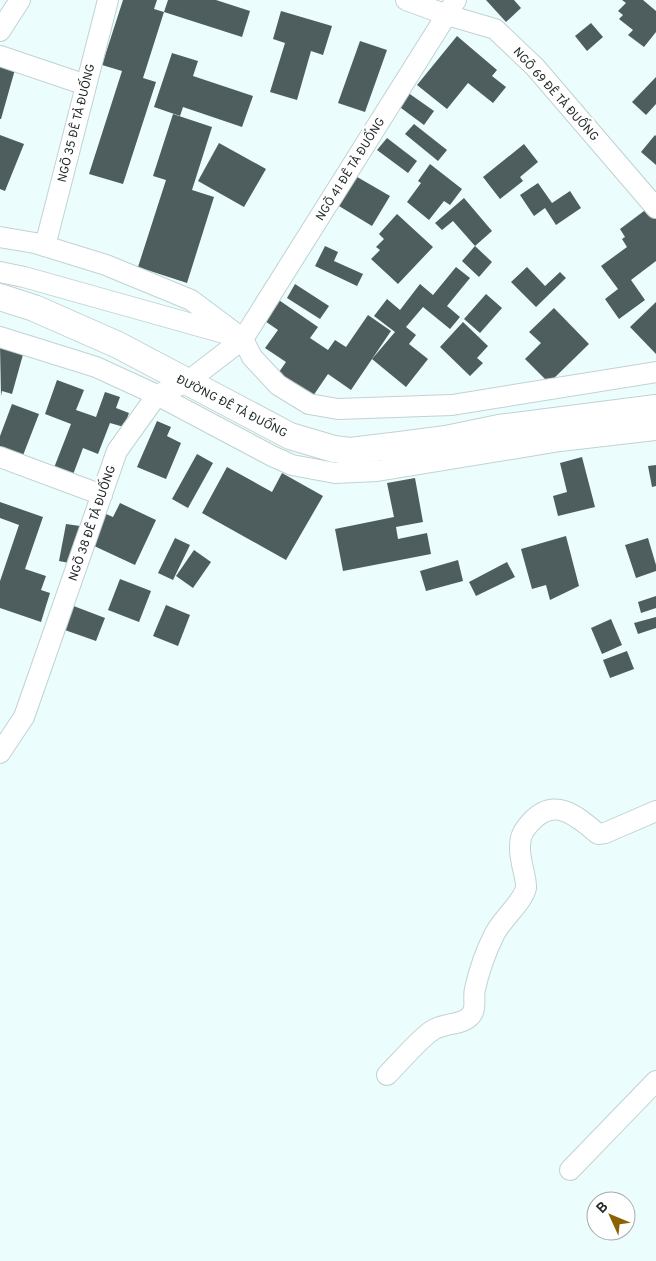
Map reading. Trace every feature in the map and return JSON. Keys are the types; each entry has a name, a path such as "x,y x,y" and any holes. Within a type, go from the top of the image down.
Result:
{"main road":[{"name":"ĐƯỜNG ĐÊ TẢ ĐUỐNG","path":"0,297 34,308 118,345 290,436 328,448 350,451 437,440 499,428 656,408"}],"street":[{"path":"0,31 20,0"},
{"name":"NGÕ 35 ĐÊ TẢ ĐUỐNG","path":"45,246 108,0"},
{"name":"NGÕ 69 ĐÊ TẢ ĐUỐNG","path":"406,0 451,8 495,29 534,67 656,208"},
{"name":"NGÕ 41 ĐÊ TẢ ĐUỐNG","path":"243,339 451,8"},
{"path":"0,56 86,85"},
{"path":"0,237 45,246 106,265 191,300 243,339 252,357 282,388 309,404 338,409 452,406 656,372"},
{"path":"0,272 60,286 243,339"},
{"path":"0,337 96,366 157,395 292,465 335,473 377,471 560,441 656,430"},
{"path":"157,395 187,382 243,339"},
{"name":"NGÕ 38 ĐÊ TẢ ĐUỐNG","path":"0,753 24,718 117,451 157,395"},
{"path":"0,457 102,495"},
{"path":"387,1075 431,1030 445,1024 462,1022 468,1018 473,1010 475,990 494,934 522,896 526,886 519,848 521,834 536,816 553,808 568,811 598,834 656,811"},
{"path":"570,1170 656,1081"}],"building":[{"path":"123,0 157,0 154,9 164,12 143,78 156,82 123,184 89,174 122,71 102,65"},
{"path":"168,0 216,0 250,11 242,37 164,12"},
{"path":"486,0 514,0 521,8 506,22"},
{"path":"622,0 643,0 656,11 656,32 644,47 628,35 633,30 619,19 623,15 618,11 626,3"},
{"path":"281,11 332,26 323,55 311,51 297,100 270,92 285,43 273,39"},
{"path":"591,23 603,37 587,51 575,36"},
{"path":"457,36 497,70 492,76 506,87 493,103 468,83 447,109 417,85"},
{"path":"360,41 387,50 365,112 338,103"},
{"path":"172,53 198,61 193,76 253,96 242,127 183,107 180,116 154,107"},
{"path":"0,61 16,66 1,119 0,119"},
{"path":"656,77 656,104 646,115 632,102"},
{"path":"407,92 434,111 424,125 397,105"},
{"path":"173,114 212,127 192,190 214,197 187,283 138,267 166,180 153,176"},
{"path":"414,124 447,150 438,161 405,134"},
{"path":"0,135 24,144 5,191 0,189"},
{"path":"656,136 656,165 641,152"},
{"path":"387,138 417,161 408,173 377,150"},
{"path":"219,143 266,169 244,207 198,181"},
{"path":"524,144 538,162 520,177 523,181 500,199 483,177"},
{"path":"430,164 462,189 450,205 444,201 429,220 407,202 421,183 418,181"},
{"path":"352,174 390,196 372,226 334,203"},
{"path":"538,183 552,203 570,191 581,208 556,225 545,208 534,216 520,195"},
{"path":"464,198 492,231 475,246 453,221 442,230 435,223"},
{"path":"648,208 656,218 656,261 631,280 645,300 619,319 605,299 618,289 601,266 627,247 622,239 625,237 620,229"},
{"path":"397,214 433,247 398,284 371,259 380,250 376,247 384,239 379,234"},
{"path":"325,246 338,252 334,261 363,274 357,286 315,266"},
{"path":"475,246 492,262 479,277 462,261"},
{"path":"456,267 470,278 447,306 460,317 450,329 423,307 406,327 416,335 409,344 428,359 406,387 372,359 395,332 374,316 387,299 400,310 420,284 433,295"},
{"path":"527,267 545,286 560,272 566,278 536,307 511,282"},
{"path":"295,284 329,306 320,319 287,298"},
{"path":"486,294 502,308 480,333 464,319"},
{"path":"273,296 318,327 310,338 328,350 335,340 346,347 368,315 391,331 351,390 328,374 311,399 277,375 286,362 265,348 278,330 259,317"},
{"path":"656,302 656,354 630,327"},
{"path":"554,308 589,344 549,383 525,359 541,343 529,332"},
{"path":"463,322 488,346 477,358 483,363 470,376 440,347"},
{"path":"0,345 24,351 12,394 2,391 1,396"},
{"path":"57,380 84,390 76,410 96,417 105,392 120,397 116,408 129,413 124,427 110,423 98,454 83,448 71,480 52,473 71,424 45,414"},
{"path":"12,404 39,414 22,458 0,450 0,436"},
{"path":"157,421 171,427 167,436 181,443 166,479 137,467"},
{"path":"197,454 213,463 188,508 172,499"},
{"path":"582,457 595,507 558,516 553,496 567,492 560,463"},
{"path":"656,465 656,486 652,487 648,466"},
{"path":"227,467 272,492 282,473 323,496 286,560 202,513"},
{"path":"415,478 423,522 396,527 398,539 427,533 431,554 343,571 335,529 394,517 387,483"},
{"path":"0,502 43,517 25,569 46,576 41,590 50,593 41,622 0,608 0,581 19,525 0,518"},
{"path":"120,503 156,520 135,565 92,545 106,514 113,517"},
{"path":"66,524 80,526 74,564 59,561"},
{"path":"566,536 579,586 550,600 546,585 532,589 521,549"},
{"path":"175,538 190,545 173,580 158,573"},
{"path":"648,538 656,571 636,578 625,545"},
{"path":"194,550 211,562 193,588 176,576"},
{"path":"458,560 463,581 426,591 420,571"},
{"path":"507,562 515,577 476,596 469,582"},
{"path":"120,579 151,591 139,622 108,610"},
{"path":"656,596 656,608 641,613 638,602"},
{"path":"71,605 105,618 96,641 62,629"},
{"path":"166,605 190,615 178,646 153,636"},
{"path":"656,617 656,628 638,634 634,623"},
{"path":"611,619 622,645 602,654 591,628"},
{"path":"627,651 634,669 610,678 603,660"}]}
